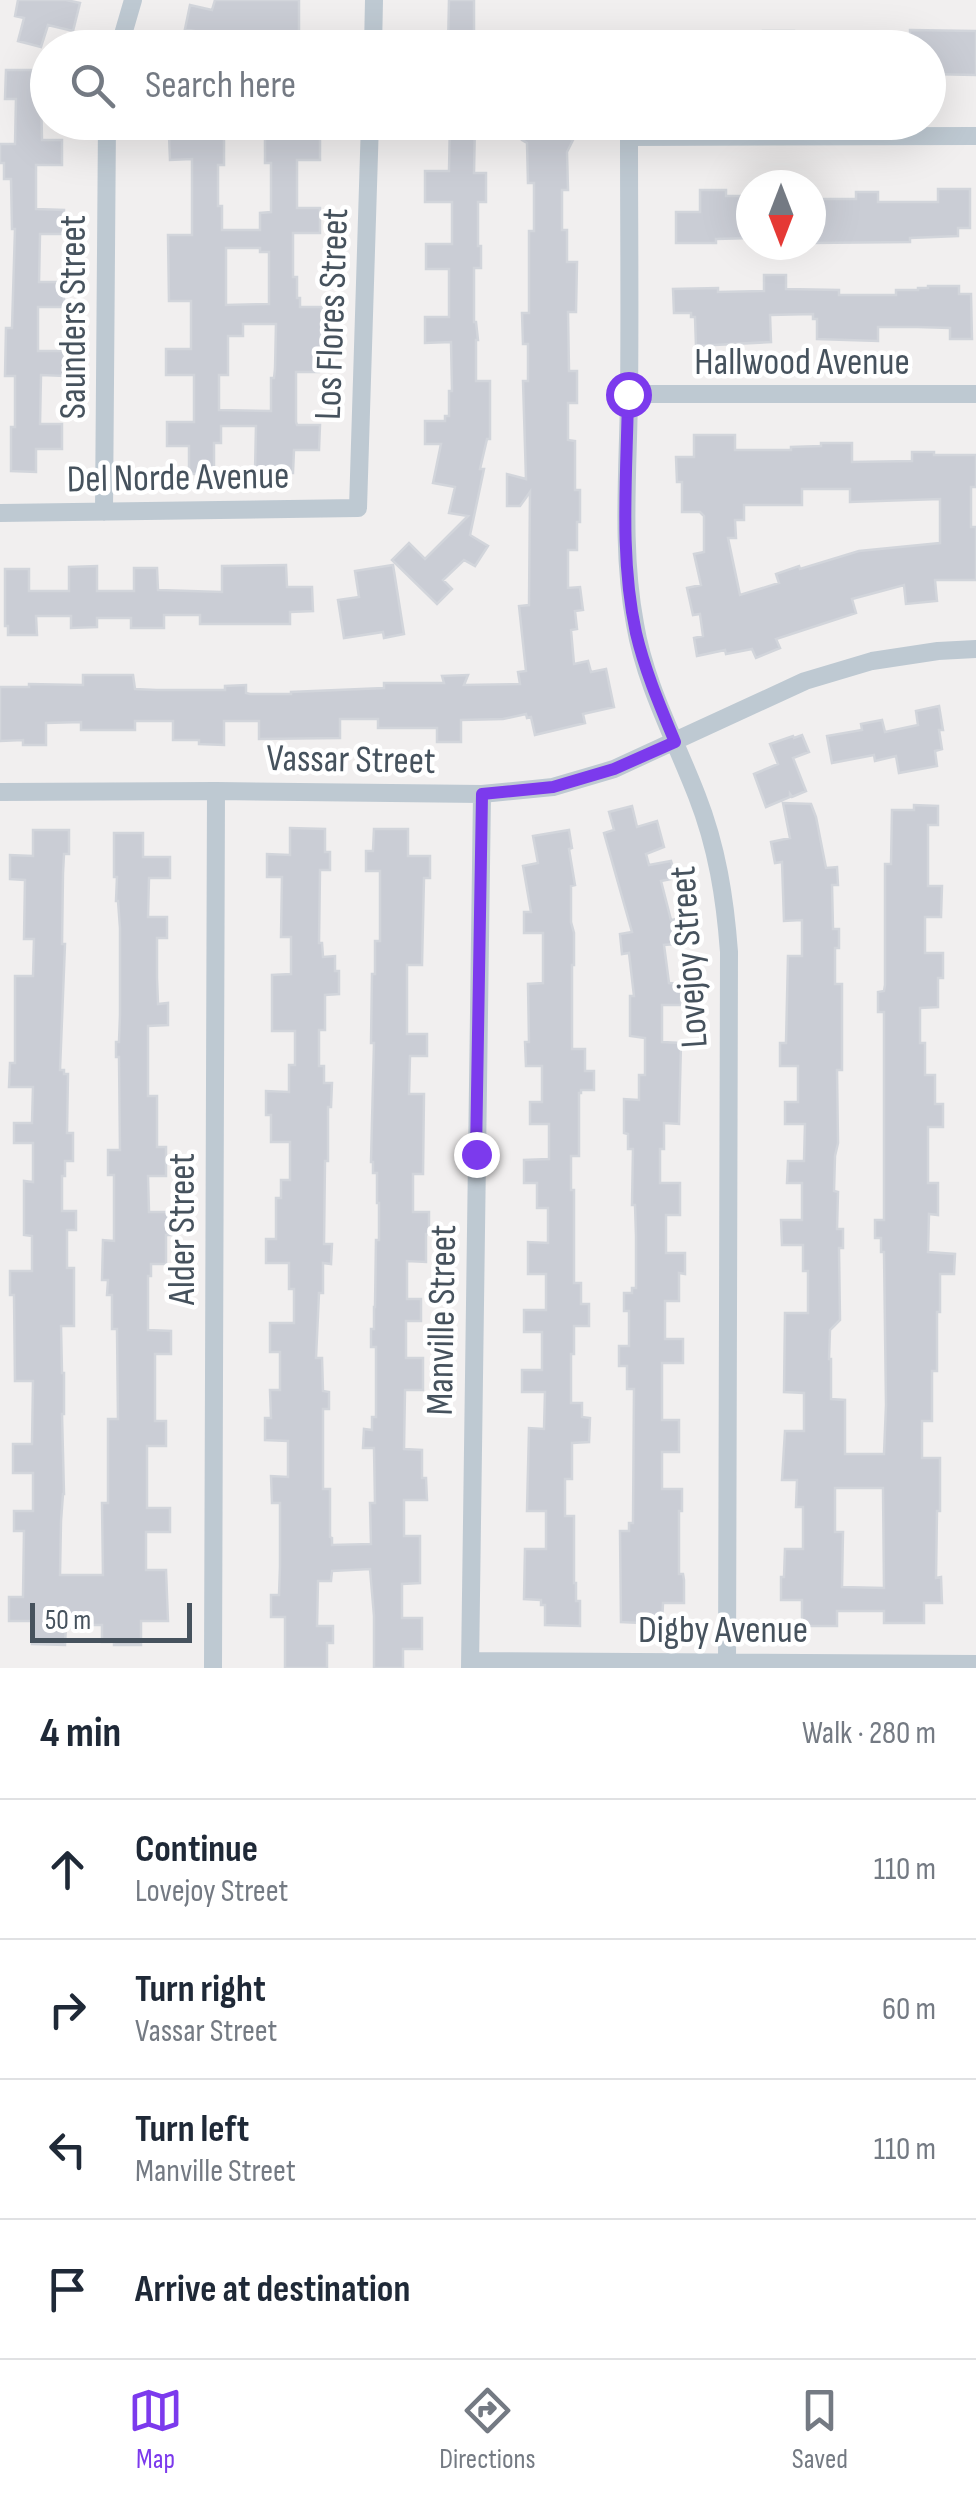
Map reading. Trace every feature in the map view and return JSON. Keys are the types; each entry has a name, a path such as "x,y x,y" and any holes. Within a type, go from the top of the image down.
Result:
{"street":[{"path":"125,30 134,0"},
{"path":"373,30 374,0"},
{"name":"Lovejoy Street","path":"946,136 976,136"},
{"name":"Saunders Street","path":"104,512 107,140"},
{"name":"Los Flores Street","path":"358,508 369,140"},
{"name":"Lovejoy Street","path":"628,140 625,557 629,595 645,668 713,840 729,952 727,1666"},
{"name":"Hallwood Avenue","path":"628,394 976,394"},
{"name":"Del Norde Avenue","path":"0,513 358,508"},
{"name":"Vassar Street","path":"0,792 482,794 553,787 614,769 806,681 872,661 938,650 976,649"},
{"name":"Alder Street","path":"213,1668 216,791"},
{"name":"Manville Street","path":"470,1665 482,794"},
{"name":"Digby Avenue","path":"470,1665 976,1664"}],"building":[{"path":"18,0 80,3 73,30 48,25 46,30 30,30 30,44 18,41 24,18 15,16"},
{"path":"215,0 299,0 299,30 185,29 190,5 212,10"},
{"path":"449,0 474,0 474,30 448,30"},
{"path":"946,31 976,31 976,75 946,74"},
{"path":"6,70 30,70 30,140 62,140 62,165 36,165 36,209 64,210 63,234 40,234 39,282 64,282 64,307 38,307 38,351 64,351 64,376 41,375 40,424 62,424 62,449 36,449 36,472 11,471 15,376 5,376 6,328 12,328 15,229 11,179 4,179 0,144 15,144 16,99 5,99"},
{"path":"169,140 224,140 224,165 218,165 222,230 260,230 260,213 271,212 271,163 265,163 265,140 320,140 320,160 297,160 297,208 320,208 320,233 293,233 293,277 297,277 300,307 322,307 319,372 296,372 296,422 320,425 319,450 294,450 293,473 255,472 256,426 221,426 221,443 214,443 214,474 189,474 189,446 167,446 167,422 194,422 194,375 166,375 166,349 191,349 191,301 169,301 168,235 192,235 192,159 170,160","holes":["226,248 260,248 260,252 269,252 269,304 226,305","243,324 276,324 271,411 219,410 219,375 228,375 228,336 243,336"]},
{"path":"450,140 475,140 474,173 486,173 486,202 478,202 481,268 474,268 476,381 490,381 490,439 480,469 484,469 470,535 488,546 475,566 464,560 443,580 452,589 437,604 392,560 409,543 425,559 468,516 449,513 455,487 433,483 441,444 425,444 425,421 445,421 452,391 451,342 425,343 425,317 449,317 449,269 426,269 426,244 452,244 452,202 425,202 425,171 449,171"},
{"path":"522,140 573,140 567,152 568,190 562,190 562,230 567,230 567,262 577,262 576,312 568,312 569,371 577,371 577,403 568,403 568,440 575,441 575,490 580,490 580,522 577,550 568,550 568,588 580,587 583,610 575,611 577,629 571,630 574,664 588,661 591,672 606,669 614,707 583,714 585,723 535,735 531,717 526,714 461,720 461,742 437,742 437,728 378,728 378,719 340,719 340,738 259,739 259,721 224,721 224,745 173,740 173,721 135,721 135,730 81,730 81,722 46,723 46,745 0,741 0,687 83,685 83,675 133,675 135,689 225,690 225,686 246,685 246,693 250,694 384,688 384,683 444,683 442,676 468,675 464,685 520,684 518,672 526,671 519,606 529,605 530,492 520,506 507,506 507,474 526,479 523,381 528,381 528,344 523,344 522,313 529,313 529,231 534,231 534,183 528,183 527,143"},
{"path":"938,189 970,189 970,228 958,228 958,236 910,238 910,242 826,243 826,199 856,199 856,192 878,192 878,202 938,202"},
{"path":"700,190 726,190 726,196 736,196 736,238 716,239 716,243 676,243 676,212 700,212"},
{"path":"764,275 786,275 786,289 839,290 839,295 896,295 896,290 959,286 959,294 971,294 972,339 950,339 950,328 878,327 878,341 817,339 817,319 813,319 813,314 770,315 771,342 696,346 695,317 691,313 674,313 673,289 764,291"},
{"path":"694,435 735,435 735,450 791,450 821,443 852,443 852,462 912,461 912,452 976,455 971,527 976,527 976,580 935,580 937,601 906,604 904,585 852,599 856,613 776,639 780,648 756,658 752,649 697,656 694,638 703,636 700,614 693,615 687,588 701,585 694,554 704,552 704,516 700,512 682,512 682,482 677,482 676,457 694,457","holes":["802,489 850,489 850,502 940,499 940,543 859,551 800,569 799,566 776,574 779,583 740,595 728,538 736,538 735,520 744,520 744,505 802,505"]},
{"path":"286,565 287,587 312,587 313,611 290,612 290,624 200,624 200,615 164,615 164,628 131,628 131,618 97,618 97,627 71,628 71,616 36,616 37,635 8,635 5,626 5,569 29,569 29,591 69,591 69,567 97,566 97,591 134,591 134,568 157,568 158,590 222,592 222,566"},
{"path":"393,565 404,634 384,638 383,632 344,638 338,600 359,597 355,571"},
{"path":"939,706 943,730 939,730 942,749 935,751 937,766 899,773 896,756 875,761 874,755 832,763 827,736 862,730 861,724 882,720 885,732 918,725 916,711"},
{"path":"802,735 809,752 793,758 806,791 792,797 790,794 766,807 754,774 778,764 770,744"},
{"path":"783,803 811,804 826,868 837,867 838,885 832,885 833,929 839,929 835,984 842,984 842,1070 837,1070 834,1191 838,1192 837,1229 843,1229 843,1248 839,1248 840,1320 830,1330 831,1399 845,1400 845,1454 884,1454 884,1252 881,1238 875,1238 875,1220 884,1220 884,1012 878,1012 878,992 884,991 885,985 885,864 891,864 892,810 914,810 914,805 938,806 938,825 928,825 928,886 942,886 941,917 925,917 925,953 943,953 943,978 938,978 938,1007 920,1008 920,1043 925,1043 925,1075 935,1075 935,1104 943,1104 943,1127 928,1127 928,1183 938,1183 938,1215 929,1214 928,1252 955,1254 954,1274 940,1274 932,1421 922,1421 922,1458 940,1458 936,1578 941,1577 942,1603 924,1603 924,1623 884,1623 884,1611 837,1611 837,1626 802,1626 802,1600 781,1600 785,1549 803,1549 803,1507 796,1507 797,1480 782,1480 785,1431 804,1431 804,1393 784,1392 785,1313 808,1313 808,1271 803,1271 803,1245 782,1245 781,1220 802,1220 802,1183 787,1183 788,1161 804,1161 805,1124 785,1124 785,1102 798,1102 798,1066 780,1066 780,1043 786,1043 788,956 802,956 802,920 784,921 782,862 775,863 771,842 790,838","holes":["835,1488 883,1488 884,1588 842,1587 843,1532 835,1532"]},
{"path":"632,806 637,827 657,821 664,847 646,854 649,865 671,861 676,878 661,881 671,920 683,918 686,943 664,945 669,983 681,984 681,1005 662,1005 662,1042 681,1043 679,1124 664,1123 660,1183 680,1183 680,1215 666,1215 666,1253 685,1253 685,1274 679,1273 679,1301 665,1301 665,1339 683,1339 683,1363 662,1363 662,1420 679,1420 679,1452 662,1452 662,1489 682,1489 679,1574 683,1574 684,1603 663,1603 662,1624 621,1622 620,1531 629,1531 629,1523 633,1523 634,1389 627,1389 627,1366 619,1366 619,1346 629,1346 629,1311 624,1311 624,1293 632,1293 632,1288 636,1288 633,1149 628,1149 628,1134 624,1133 624,1099 639,1100 639,1075 645,1075 645,1038 630,1036 630,996 634,996 629,953 622,954 620,934 632,932 604,833 614,830 609,812"},
{"path":"290,828 325,829 330,870 320,870 319,943 323,957 335,956 335,971 339,971 339,994 325,995 325,1030 319,1030 319,1066 324,1066 324,1083 332,1083 325,1161 324,1244 332,1244 331,1264 323,1263 316,1358 322,1358 323,1391 329,1392 329,1409 323,1409 323,1489 330,1489 332,1545 371,1544 370,1503 375,1503 374,1448 363,1448 364,1429 372,1430 372,1417 376,1417 376,1347 371,1347 371,1329 379,1203 377,1173 373,1173 371,1162 371,1043 372,974 375,941 380,941 380,871 366,871 366,851 373,851 374,829 408,829 408,856 430,856 430,878 424,878 422,965 407,965 407,1034 427,1034 427,1056 410,1056 409,1094 424,1094 423,1174 413,1174 413,1212 429,1212 429,1234 426,1262 407,1261 407,1299 421,1299 421,1321 406,1321 406,1358 423,1358 423,1390 405,1390 404,1449 422,1450 427,1500 404,1500 404,1536 420,1536 420,1583 402,1584 402,1618 422,1618 422,1649 403,1649 403,1668 374,1668 370,1569 332,1571 331,1581 318,1581 317,1626 333,1626 333,1643 327,1643 327,1668 285,1668 285,1617 271,1617 271,1595 279,1595 280,1503 272,1503 271,1476 288,1477 288,1441 265,1440 265,1418 271,1418 270,1390 280,1390 280,1352 270,1352 270,1323 294,1323 294,1289 289,1289 289,1263 266,1263 266,1239 276,1239 276,1198 281,1198 281,1180 290,1180 290,1142 271,1142 266,1091 289,1092 289,1065 295,1065 295,1031 272,1031 272,975 291,974 291,937 281,937 282,877 267,877 267,854 290,855"},
{"path":"33,830 69,830 69,854 64,854 63,873 65,944 60,1070 68,1074 67,1133 73,1133 73,1161 65,1161 62,1211 76,1211 76,1230 67,1230 67,1268 74,1268 74,1326 61,1326 64,1494 60,1575 103,1575 102,1503 108,1503 108,1419 118,1419 117,1329 112,1329 108,1280 102,1280 103,1240 114,1241 114,1175 108,1175 108,1150 120,1150 116,1042 120,1015 120,928 114,833 143,833 143,857 170,857 170,878 149,878 148,917 167,917 167,938 157,938 157,978 158,1004 168,1003 168,1025 148,1026 148,1096 157,1096 157,1147 166,1147 166,1176 148,1176 149,1212 171,1212 172,1235 166,1235 166,1264 151,1264 148,1276 148,1330 171,1331 171,1354 155,1354 155,1421 166,1421 166,1446 147,1446 147,1508 170,1508 170,1532 146,1532 146,1570 166,1570 168,1621 141,1621 141,1645 102,1642 102,1625 66,1625 65,1645 32,1644 32,1621 9,1621 9,1597 23,1597 24,1531 14,1531 14,1511 33,1511 33,1473 13,1473 13,1444 32,1444 33,1381 15,1381 10,1271 32,1271 32,1236 24,1235 24,1181 33,1182 33,1143 14,1143 14,1123 32,1123 33,1087 9,1087 10,1063 15,1063 15,976 33,976 34,939 24,939 25,880 10,879 10,855 33,856"},
{"path":"569,830 575,885 571,886 572,1049 585,1049 585,1071 594,1071 594,1090 579,1093 579,1156 571,1156 574,1283 581,1283 581,1304 589,1304 589,1326 574,1326 571,1403 582,1403 582,1417 590,1418 589,1442 572,1443 572,1479 565,1479 565,1516 574,1516 574,1583 576,1601 580,1601 580,1626 545,1625 545,1605 541,1605 541,1600 524,1599 525,1549 546,1549 546,1511 527,1511 529,1428 544,1429 545,1392 522,1392 522,1370 542,1370 542,1332 524,1332 524,1310 546,1310 546,1274 528,1274 528,1242 548,1243 548,1208 537,1208 537,1183 524,1183 524,1160 549,1159 549,1124 530,1124 530,1102 542,1102 542,1066 526,1066 528,984 543,983 543,933 524,933 524,912 531,912 523,866 538,863 533,836"}],"route":[{"path":"476,1154 482,794 553,787 614,769 675,742 645,668 629,595 625,557 628,394"}]}
